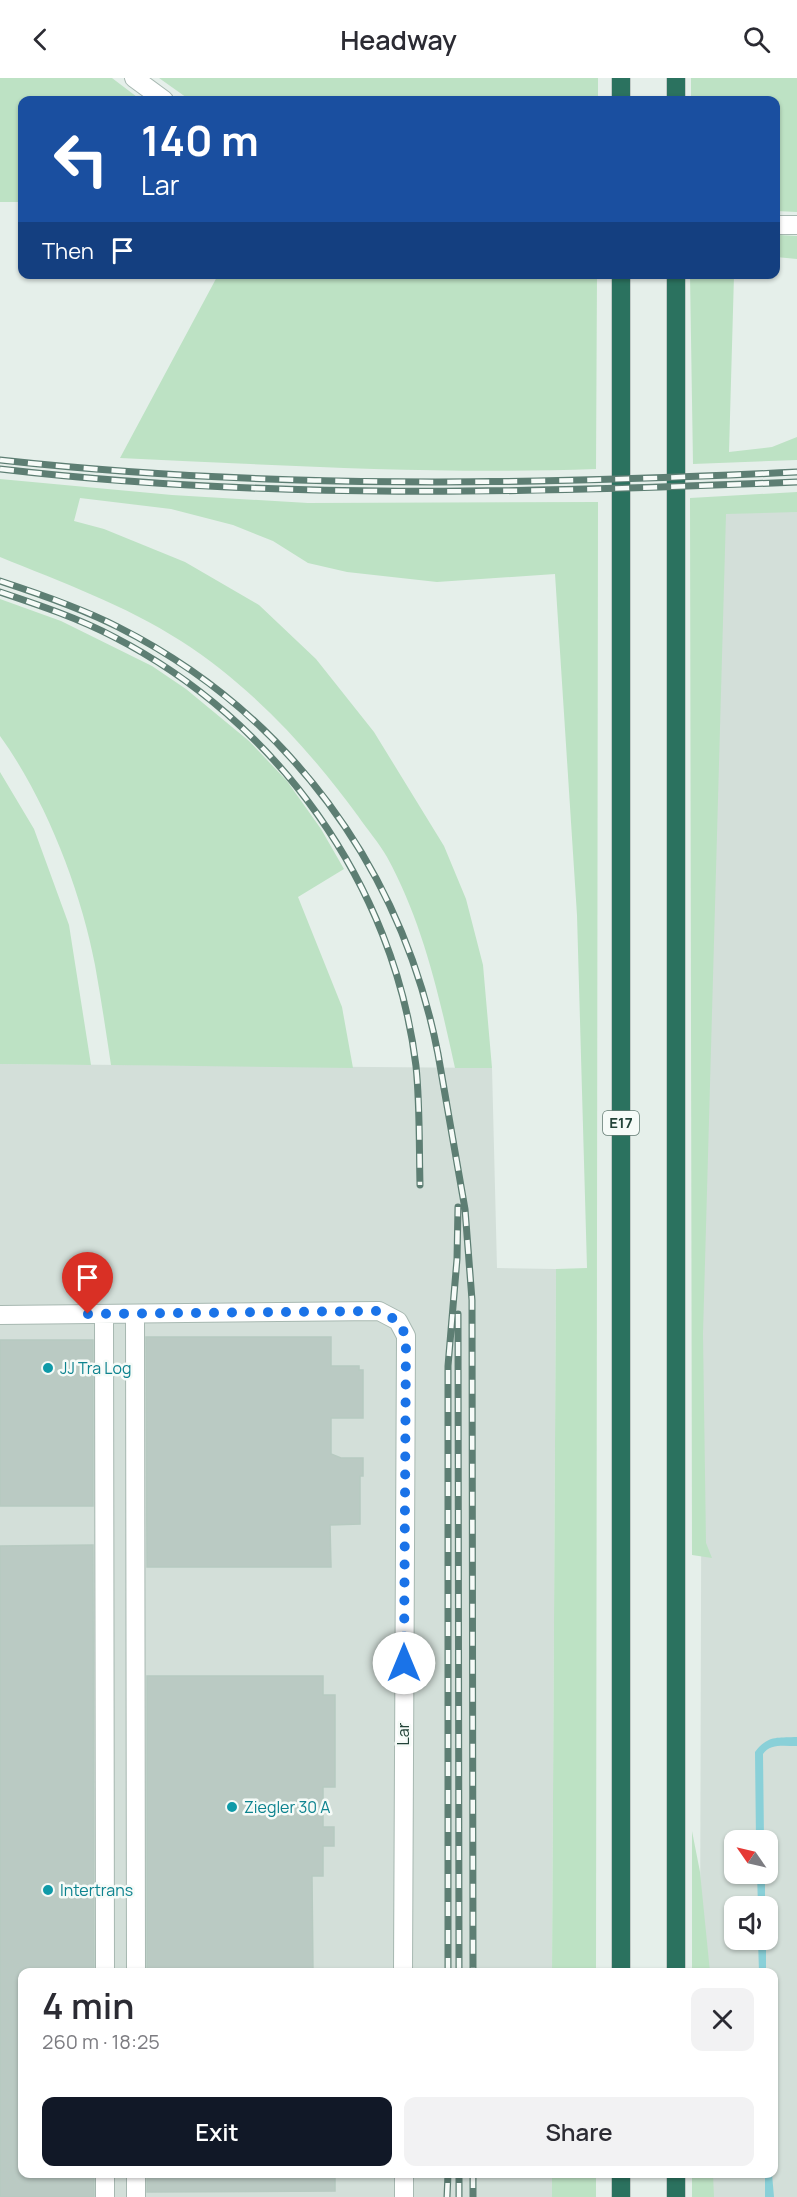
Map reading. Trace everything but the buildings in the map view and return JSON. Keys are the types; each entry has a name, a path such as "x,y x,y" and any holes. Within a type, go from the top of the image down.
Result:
{"highway":[{"path":"621,78 621,96"},
{"path":"676,78 676,96"},
{"name":"E17","path":"621,279 621,1968"},
{"path":"676,279 676,1968"},
{"path":"621,2178 621,2197"},
{"path":"676,2178 676,2197"}],"street":[{"path":"134,78 159,96"},
{"path":"780,225 797,225"},
{"name":"Lar","path":"0,1315 379,1311 398,1321 406,1336 403,1968"},
{"path":"104,1315 105,1968"},
{"path":"135,1315 136,1968"},
{"path":"105,2178 105,2197"},
{"path":"136,2178 136,2197"},
{"path":"404,2178 404,2197"}],"shaded area":[{"path":"797,503 797,2197 700,2197 700,2178 778,2178 778,1968 700,1968 704,505"},
{"path":"0,1064 492,1068 497,1268 556,1269 552,1968 18,1968 18,2178 552,2178 552,2197 0,2197"}],"green space":[{"path":"0,78 112,78 136,96 18,96 18,202 0,202"},
{"path":"159,78 598,78 598,96 184,96"},
{"path":"691,78 797,78 797,212 780,211 780,96 691,96"},
{"path":"780,235 797,236 797,259 780,257"},
{"path":"216,279 597,279 596,469 418,470 120,458"},
{"path":"690,279 734,279 729,452 772,447 797,437 797,460 693,464"},
{"path":"0,479 172,495 308,503 598,502 596,1968 552,1968 556,1269 587,1268 577,915 555,574 437,582 347,572 308,563 273,541 233,525 171,509 80,498 74,521 104,529 185,562 259,605 316,659 374,732 444,846 466,899 483,965 492,1068 455,1068 436,987 420,934 400,882 384,852 339,791 299,743 255,698 181,641 138,616 0,557"},
{"path":"797,492 797,512 726,514 703,1334 706,1543 712,1558 692,1555 690,498"},
{"path":"0,599 61,621 152,666 186,689 249,741 287,781 321,829 344,869 298,897 342,1007 353,1068 111,1065 89,936 71,876 32,787 0,736"},
{"path":"0,772 34,829 69,925 91,1065 0,1064"},
{"path":"692,1831 700,1872 710,1968 692,1968"},
{"path":"552,2178 596,2178 596,2197 552,2197"},
{"path":"692,2178 713,2178 714,2197 692,2197"}],"water":[{"path":"797,1737 797,1746 774,1747 763,1754 764,1830 756,1830 755,1752 764,1743 778,1738"},
{"path":"757,1884 765,1884 765,1896 758,1896"},
{"path":"758,1950 766,1950 766,1968 759,1968"},
{"path":"765,2178 772,2178 774,2197 765,2197"}],"railway":[{"path":"0,460 199,476 398,482 598,480 797,472"},
{"path":"0,469 99,479 298,490 498,491 797,482"},
{"path":"0,581 104,620 179,662 234,703 284,750 328,803 365,860 397,921 421,986 438,1054 465,1209 472,1300 473,1968"},
{"path":"0,592 58,612 100,630 173,672 226,713 275,761 318,814 353,872 382,934 403,999 416,1066 420,1185"},
{"path":"448,1968 448,1366 457,1259 458,1207"},
{"path":"458,1314 459,1968"},
{"path":"447,2197 448,2178"},
{"path":"459,2178 459,2197"},
{"path":"473,2178 473,2197"}],"place":[{"name":"JJ Tra Log","path":"48,1368"},
{"name":"Ziegler 30 A","path":"232,1807"},
{"name":"Intertrans","path":"48,1890"}],"route":[{"path":"88,1314 379,1311 398,1321 406,1336 404,1663"}]}
